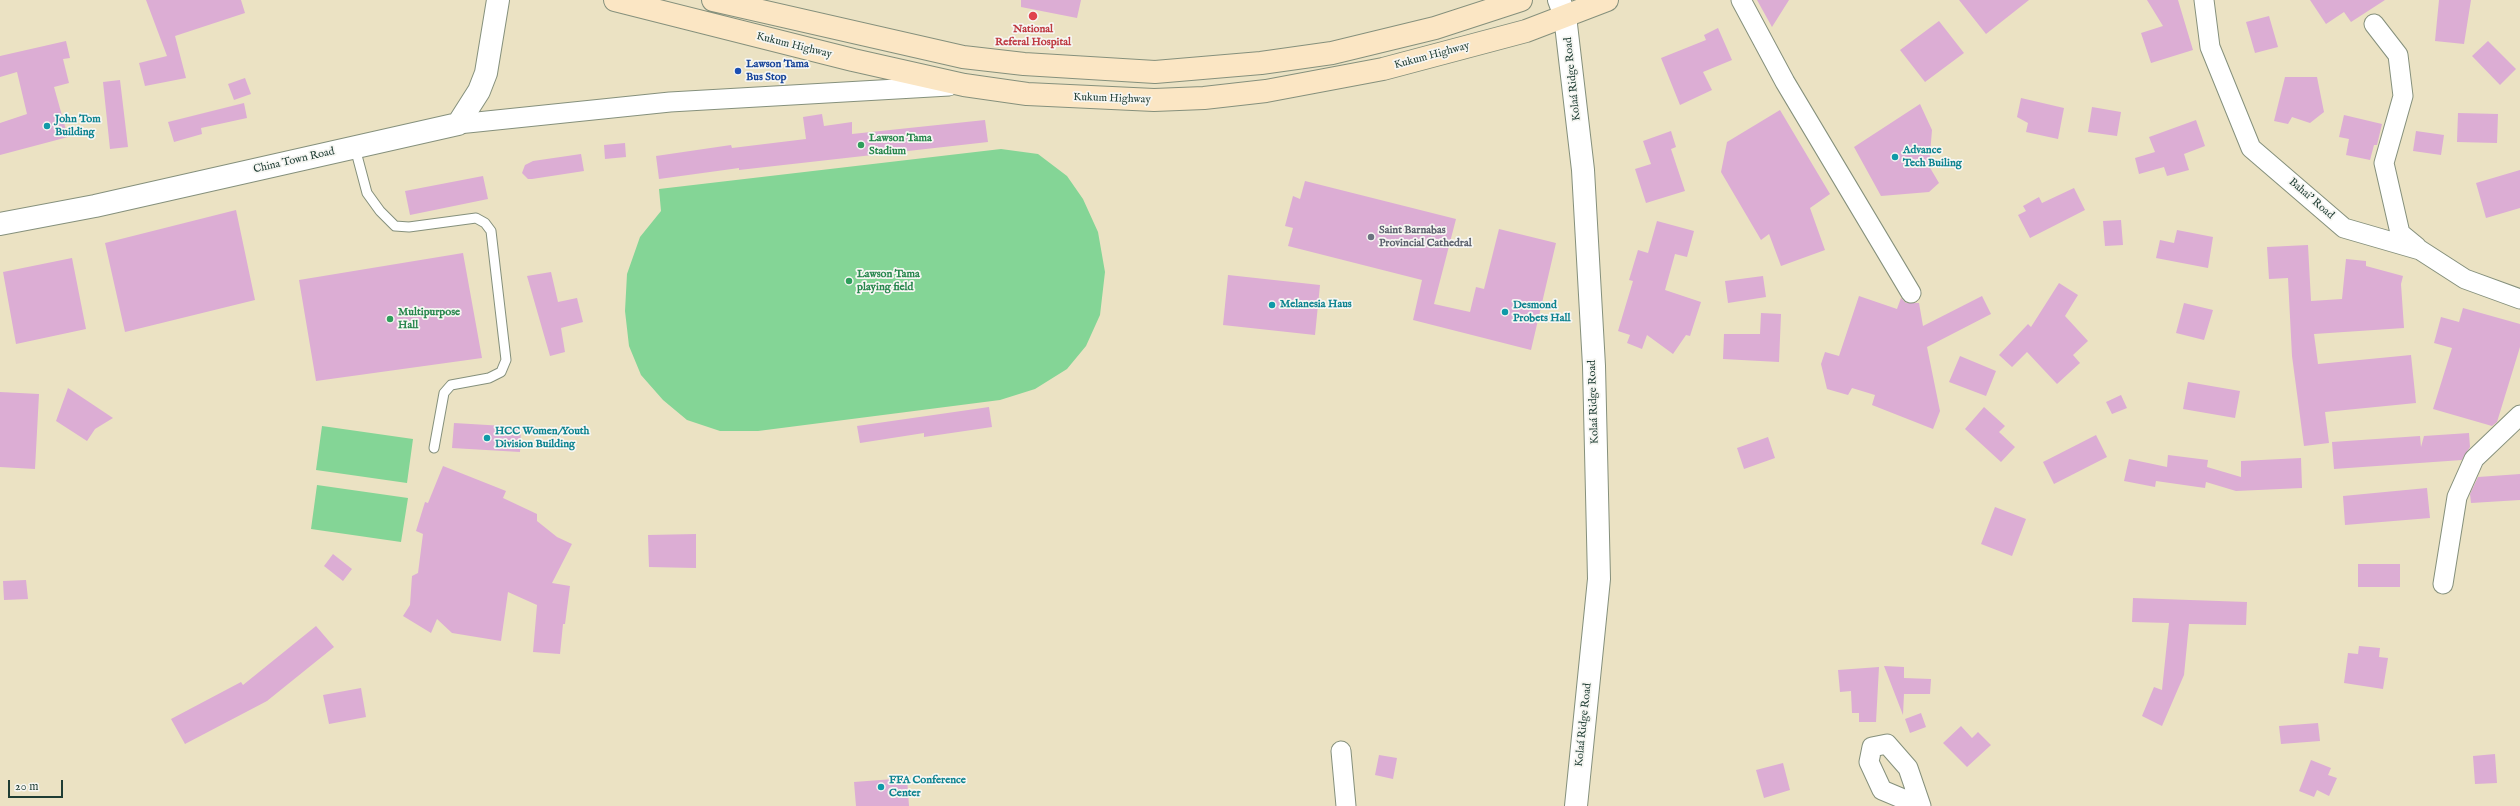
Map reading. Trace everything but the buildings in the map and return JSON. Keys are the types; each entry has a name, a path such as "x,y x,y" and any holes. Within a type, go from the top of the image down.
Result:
{"main road":[{"name":"Kukum Highway","path":"615,0 838,57 964,85 1027,94 1103,100 1204,98 1258,92 1330,81 1383,69 1526,30 1562,8 1607,0"},
{"path":"713,0 963,57 1024,64 1121,72 1155,72 1261,63 1332,53 1435,28 1521,0"}],"street":[{"path":"458,124 479,91 486,73 498,0"},
{"path":"1741,0 1785,82 1911,293"},
{"name":"Bahai' Road","path":"2204,0 2210,46 2251,148 2344,228 2420,250 2465,279 2520,299"},
{"name":"Kolaá Ridge Road","path":"1562,8 1583,178 1594,366 1599,579 1576,806"},
{"path":"2374,24 2398,55 2403,96 2384,163 2400,233 2420,250"},
{"path":"458,124 670,102 964,85"},
{"name":"China Town Road","path":"0,224 95,206 458,124"},
{"path":"2443,584 2457,497 2474,459 2520,416"},
{"path":"1341,751 1346,806"}],"lane":[{"path":"355,148 367,193 380,211 395,226 409,227 476,218 485,223 491,231 506,360 501,372 495,375 451,385 444,393 434,448"}],"green space":[{"path":"1001,149 1038,154 1067,176 1083,199 1098,232 1105,272 1100,315 1086,346 1067,369 1035,389 1000,400 758,431 720,431 687,420 663,400 641,375 629,346 625,311 627,274 640,237 661,211 659,189"},
{"path":"322,426 413,439 407,483 316,470"},
{"path":"317,485 408,498 401,542 311,529"}],"place":[{"name":"National Referal Hospital","path":"1033,16"},
{"name":"Lawson Tama Bus Stop","path":"738,71"},
{"name":"John Tom Building","path":"47,126"},
{"name":"Lawson Tama Stadium","path":"861,145"},
{"name":"Advance Tech Builing","path":"1895,157"},
{"name":"Saint Barnabas Provincial Cathedral","path":"1371,237"},
{"name":"Lawson Tama playing field","path":"849,281"},
{"name":"Melanesia Haus","path":"1272,305"},
{"name":"Desmond Probets Hall","path":"1505,312"},
{"name":"Multipurpose Hall","path":"390,319"},
{"name":"HCC Women/Youth Division Building","path":"487,438"},
{"name":"FFA Conference Center","path":"881,787"}]}
